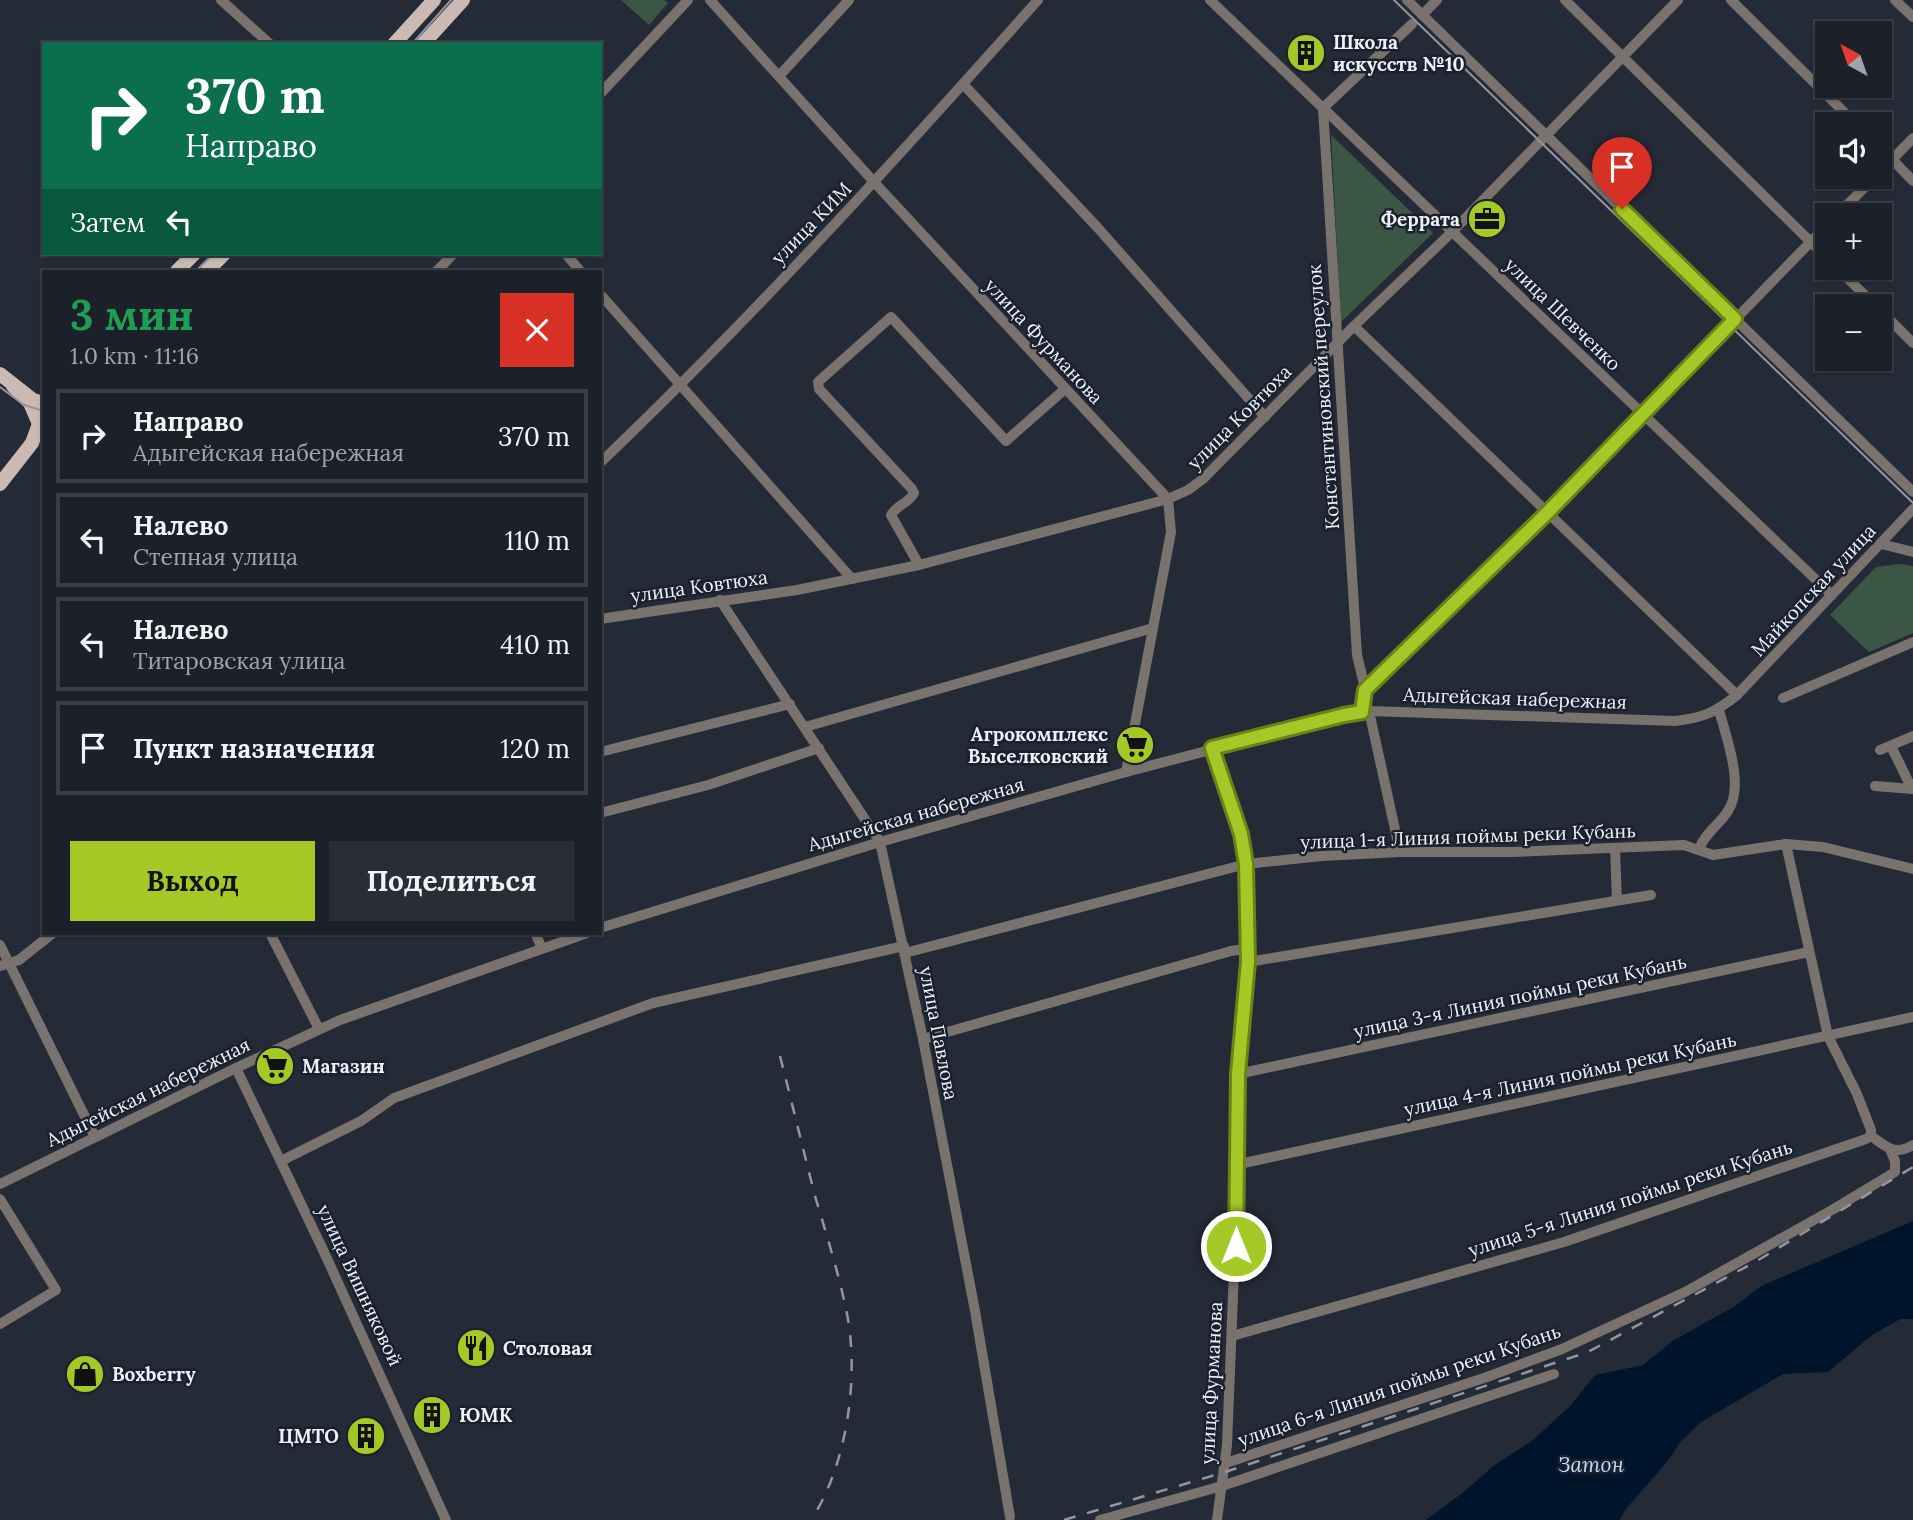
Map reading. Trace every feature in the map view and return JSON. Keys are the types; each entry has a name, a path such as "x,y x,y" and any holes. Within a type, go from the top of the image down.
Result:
{"main road":[{"path":"396,42 434,0"},
{"path":"425,42 463,0"},
{"path":"178,270 192,256"},
{"path":"209,270 221,256"},
{"path":"0,374 30,403 42,421"},
{"path":"13,386 33,400 42,402"},
{"path":"0,470 42,421"},
{"path":"0,486 32,443 42,421"},
{"path":"0,486 42,446"}],"street":[{"path":"221,0 268,42"},
{"path":"602,92 688,0"},
{"name":"улица Фурманова","path":"710,0 874,183 1168,499"},
{"path":"779,76 849,0"},
{"name":"улица КИМ","path":"602,461 681,386 874,183 1038,0"},
{"name":"улица Шевченко","path":"1210,0 1832,595"},
{"path":"1407,0 1913,492"},
{"path":"1422,15 1437,0"},
{"path":"1565,0 1815,246"},
{"name":"улица Ковтюха","path":"602,619 797,590 919,565 1168,499 1188,490 1203,480 1354,326 1452,232 1678,0"},
{"path":"1731,0 1844,112"},
{"path":"1895,0 1913,17"},
{"path":"1323,108 1412,24"},
{"path":"963,84 1098,228 1265,417"},
{"name":"Константиновский переулок","path":"1323,108 1357,655 1364,684"},
{"path":"1913,138 1892,160 1913,181"},
{"path":"1849,203 1863,189"},
{"path":"1400,852 1366,712 1365,690 1547,513 1815,238"},
{"path":"438,270 451,256"},
{"path":"568,256 579,270"},
{"path":"1849,280 1863,294"},
{"path":"602,297 852,579"},
{"path":"919,565 891,515 911,499 914,493 912,489 819,389 818,382 891,317 1006,441 1065,390"},
{"path":"1892,322 1913,343"},
{"path":"1354,326 1737,695"},
{"path":"1126,772 1171,532 1168,499"},
{"name":"Майкопская улица","path":"1737,695 1913,509"},
{"path":"1881,544 1913,552"},
{"name":"улица Павлова","path":"720,600 880,842 923,1039 975,1311 1010,1517"},
{"path":"806,727 1153,628"},
{"path":"1783,698 1913,642"},
{"name":"Адыгейская набережная","path":"602,927 880,842 1212,748 1344,715 1366,712 1675,721 1719,710 1737,695"},
{"path":"602,751 790,704"},
{"path":"1699,849 1703,839 1730,809 1736,777 1719,710"},
{"path":"1880,750 1913,736"},
{"path":"1891,746 1913,789"},
{"path":"602,812 708,785 819,748"},
{"name":"улица Фурманова","path":"1212,748 1241,834 1246,864 1248,962 1238,1074 1236,1246 1226,1463 1217,1520"},
{"path":"1875,786 1913,789"},
{"path":"1786,844 1828,1036 1857,1094 1871,1136 1890,1149 1903,1151 1913,1145"},
{"name":"улица 1-я Линия поймы реки Кубань","path":"281,1161 361,1121 394,1098 653,1003 905,950 1246,864 1400,852 1615,849 1684,845 1713,855 1786,844 1823,847 1913,869"},
{"path":"1615,849 1617,900"},
{"path":"1248,962 1651,894"},
{"path":"4,966 19,960 50,935"},
{"path":"271,935 319,1029"},
{"path":"536,935 542,948"},
{"name":"Адыгейская набережная","path":"0,1184 319,1029 581,935"},
{"path":"0,945 4,966 95,1137"},
{"path":"923,1039 1080,992 1246,949"},
{"name":"улица 3-я Линия поймы реки Кубань","path":"1238,1074 1809,952"},
{"name":"улица 4-я Линия поймы реки Кубань","path":"1235,1165 1913,1017"},
{"name":"улица Вишняковой","path":"236,1068 446,1520"},
{"name":"улица 5-я Линия поймы реки Кубань","path":"1231,1336 1564,1242 1871,1136"},
{"name":"улица 6-я Линия поймы реки Кубань","path":"1226,1463 1487,1377 1562,1349 1685,1292 1895,1172 1895,1161 1890,1149"},
{"path":"0,1199 56,1290 0,1324"},
{"name":"улица 6-я Линия поймы реки Кубань","path":"1100,1520 1222,1486 1554,1374"}],"green space":[{"path":"621,0 664,0 668,3 649,25"},
{"path":"1331,135 1433,233 1341,322"},
{"path":"1900,564 1913,566 1913,633 1869,652 1830,615 1876,567"}],"water":[{"name":"Затон","path":"1913,1221 1913,1319 1900,1319 1872,1335 1828,1372 1783,1374 1701,1422 1681,1441 1667,1462 1625,1510 1620,1520 1426,1520 1492,1467 1533,1440 1571,1405 1595,1375 1643,1365 1674,1340 1735,1306 1761,1286"}],"tram line":[{"path":"414,42 451,0"},
{"path":"1394,0 1913,503"},
{"path":"197,270 211,256"},
{"path":"0,387 24,405 42,410"}],"railway":[{"path":"780,1056 846,1309 852,1361 848,1418 842,1446 824,1497 811,1520"},
{"path":"1064,1520 1225,1472 1588,1352 1755,1262 1913,1167"}],"place":[{"name":"Школа искусств №10","path":"1306,53"},
{"name":"Феррата","path":"1487,219"},
{"name":"Агрокомплекс Выселковский","path":"1135,745"},
{"name":"Магазин","path":"275,1066"},
{"name":"Столовая","path":"476,1348"},
{"name":"Boxberry","path":"85,1374"},
{"name":"ЮМК","path":"432,1415"},
{"name":"ЦМТО","path":"366,1436"}],"route":[{"path":"1236,1246 1238,1074 1248,962 1246,864 1241,834 1212,748 1362,712 1365,690 1547,513 1735,319 1622,209"}]}
